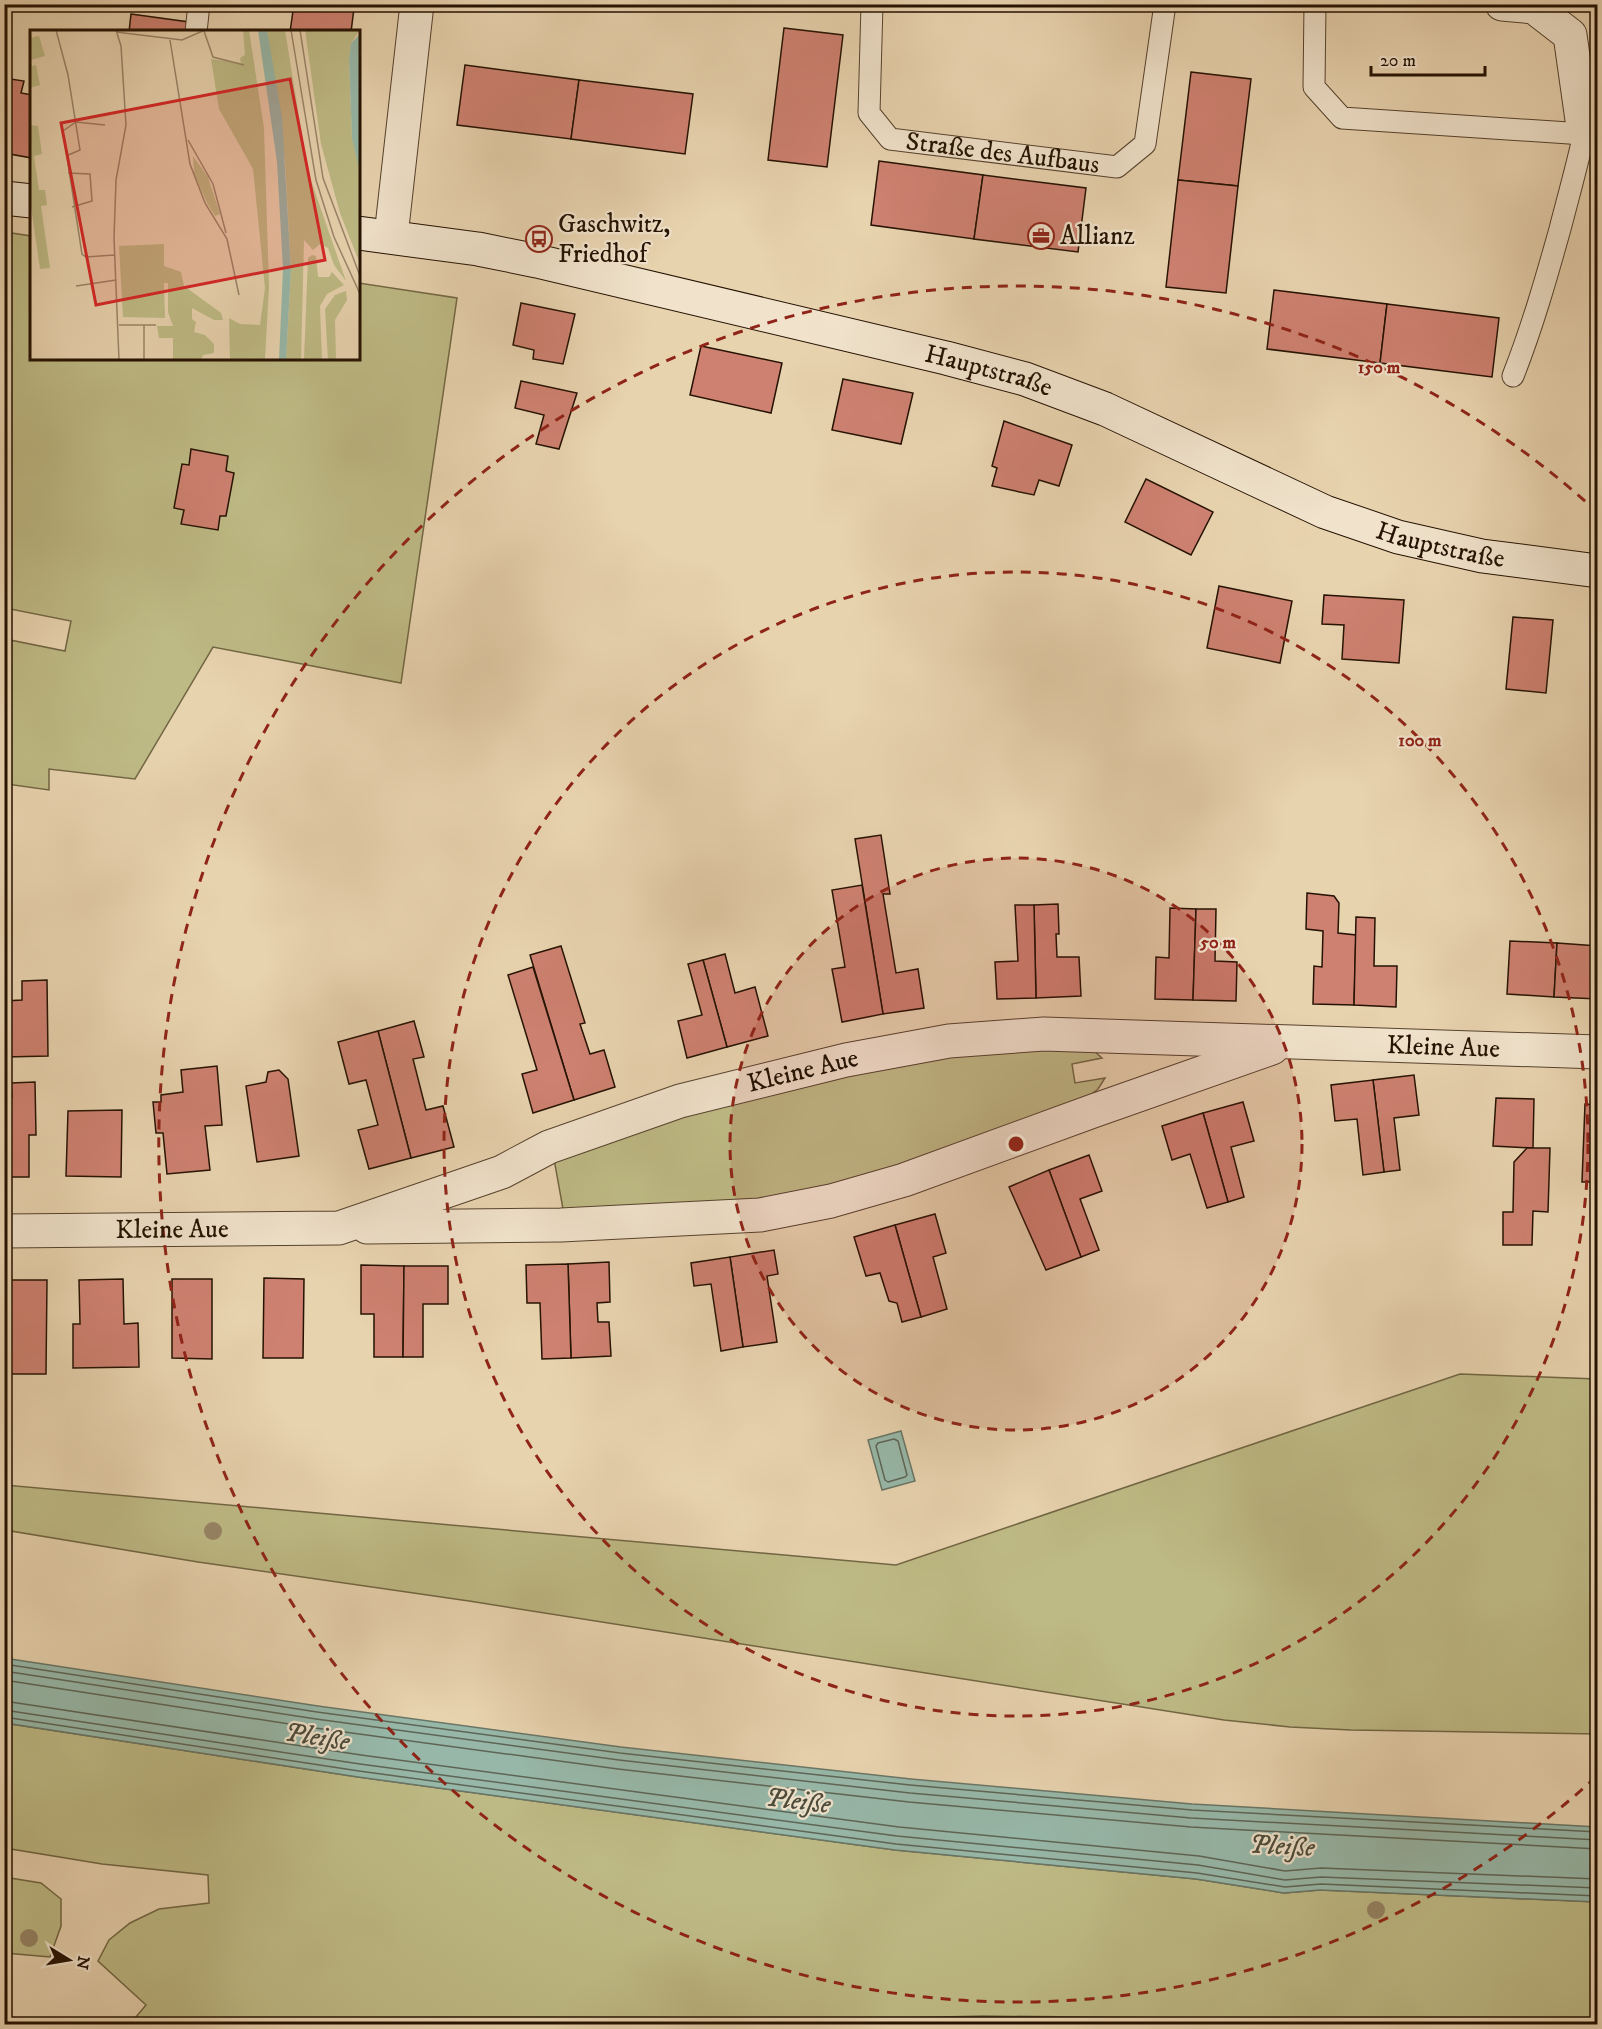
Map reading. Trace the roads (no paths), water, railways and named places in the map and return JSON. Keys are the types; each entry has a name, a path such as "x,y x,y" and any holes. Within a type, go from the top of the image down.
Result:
{"street":[{"path":"391,236 417,4"},
{"path":"1502,4 1534,7 1570,35 1591,134"},
{"path":"4,198 30,201"},
{"name":"Hauptstraße","path":"360,233 478,249 537,261 1014,376 1105,409 1325,512 1398,537 1482,556 1598,571"},
{"name":"Kleine Aue","path":"339,1228 502,1172 549,1147 680,1101 846,1060 949,1041 1044,1034 1598,1052"},
{"name":"Kleine Aue","path":"4,1231 561,1225 760,1215 831,1201 904,1180 1290,1042"}],"lane":[{"path":"196,30 199,4"},
{"name":"Straße des Aufbaus","path":"872,4 869,113 890,139 1117,167 1145,144 1165,4"},
{"path":"1315,4 1314,87 1342,118 1591,134 1578,161 1547,275 1513,376"}],"water":[{"path":"901,1431 915,1481 882,1490 868,1440"},
{"name":"Pleiße","path":"4,1658 318,1706 621,1747 911,1779 1192,1804 1597,1827 1597,1902 1320,1890 1284,1893 1196,1879 895,1850 358,1777 5,1723"}],"place":[{"name":"Allianz","path":"1041,236"},
{"name":"Gaschwitz, Friedhof","path":"539,239"}]}
